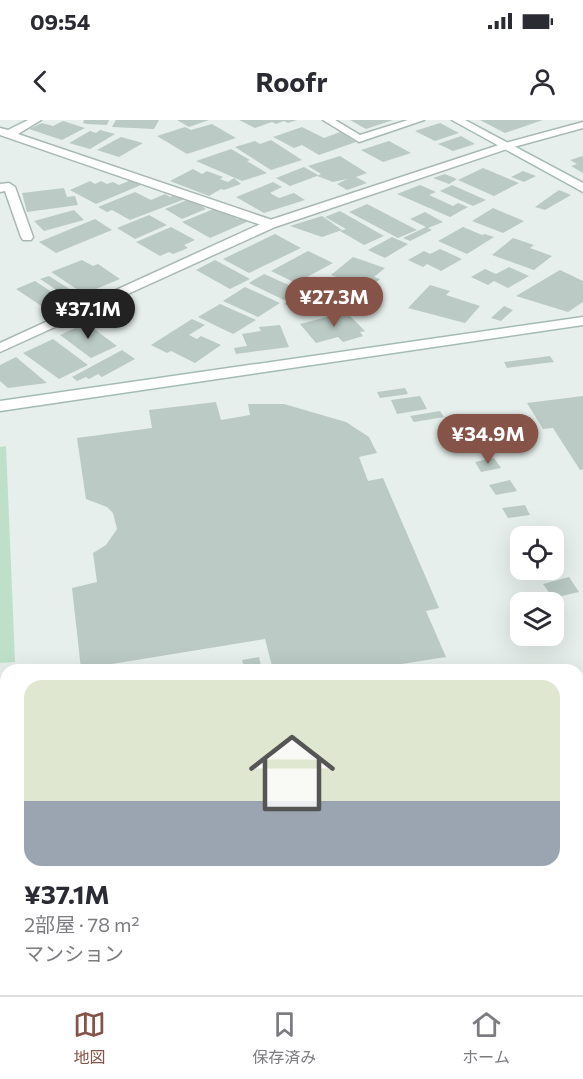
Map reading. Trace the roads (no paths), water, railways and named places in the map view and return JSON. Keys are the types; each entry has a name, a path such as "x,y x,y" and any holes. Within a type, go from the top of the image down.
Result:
{"street":[{"path":"4,133 36,120"},
{"path":"328,120 359,139 419,120"},
{"path":"457,120 583,188"},
{"path":"0,348 271,224 506,146 583,125"},
{"path":"4,133 271,224"},
{"path":"0,188 9,187 27,237"},
{"path":"0,406 583,321"}]}
